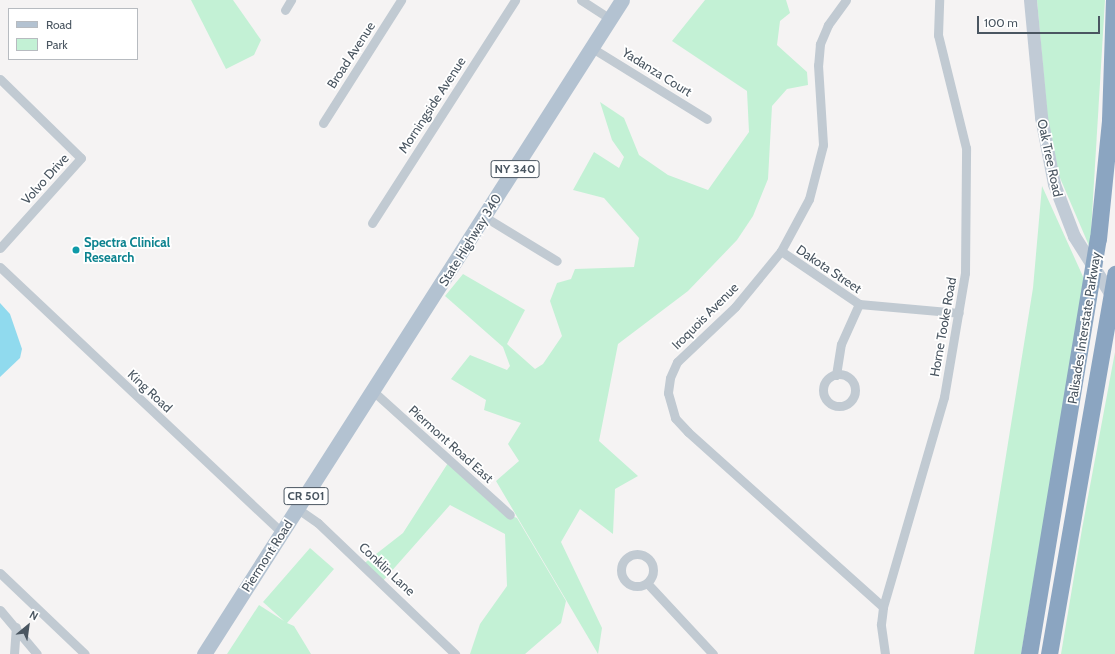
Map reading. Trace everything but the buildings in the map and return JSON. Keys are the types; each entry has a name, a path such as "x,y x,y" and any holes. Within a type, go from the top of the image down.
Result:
{"highway":[{"name":"Palisades Interstate Parkway","path":"1029,654 1098,239 1111,105 1114,0"},
{"name":"Palisades Interstate Parkway","path":"1049,654 1115,274"}],"main road":[{"name":"State Highway 340","path":"408,338 622,0"},
{"name":"Piermont Road","path":"204,654 408,338"}],"street":[{"path":"285,10 291,0"},
{"name":"Broad Avenue","path":"323,123 402,0"},
{"name":"Morningside Avenue","path":"372,223 515,0"},
{"path":"581,0 610,19"},
{"name":"Iroquois Avenue","path":"846,0 828,25 820,44 818,65 823,145 818,172 809,199 781,251 735,307 677,362 670,378 670,406 688,432 883,606"},
{"name":"Horne Tooke Road","path":"885,654 881,624 883,606 926,467 959,313 968,241 969,176 960,117 938,36 939,0"},
{"name":"Oak Tree Road","path":"1030,0 1044,143 1067,222 1089,263 1115,301"},
{"name":"Yadanza Court","path":"592,48 707,119"},
{"name":"Volvo Drive","path":"0,79 81,158 0,248"},
{"path":"485,217 557,261"},
{"name":"Dakota Street","path":"781,251 859,304 959,313"},
{"name":"King Road","path":"0,267 282,533"},
{"path":"836,374 841,344 859,304"},
{"name":"Piermont Road East","path":"374,392 510,516"},
{"name":"Conklin Lane","path":"298,509 318,523 455,654"},
{"path":"0,573 86,654"},
{"path":"647,583 714,654"},
{"path":"0,610 16,627 37,654"},
{"path":"14,654 16,627"}],"green space":[{"path":"191,0 233,0 261,40 254,55 226,69"},
{"path":"705,0 786,0 790,13 780,21 777,45 807,72 808,85 787,89 772,106 768,179 753,216 737,240 688,291 618,344 599,441 638,476 615,489 613,534 580,509 561,542 602,628 598,654 496,481 519,461 508,444 521,423 484,410 486,400 451,379 470,355 507,370 510,366 503,347 445,296 463,274 525,310 507,344 535,369 543,364 562,336 550,301 557,283 571,279 575,269 634,267 639,238 604,198 573,190 594,152 619,168 624,157 612,140 600,102 624,118 639,155 668,175 708,190 749,132 747,91 672,41"},
{"path":"1037,0 1105,0 1090,248 1057,171 1048,124"},
{"path":"1042,186 1085,281 1021,654 974,654 1033,288"},
{"path":"1115,352 1115,654 1061,654 1082,529"},
{"path":"448,463 498,510 517,518 566,601 561,623 525,654 470,654 480,624 507,586 505,534 450,505 381,583 362,565 403,533"},
{"path":"310,548 334,569 287,623 294,626 311,654 227,654 259,605 284,621 263,602"}],"water":[{"path":"0,303 10,314 22,349 20,358 0,377"}],"place":[{"name":"Spectra Clinical Research","path":"76,250"}]}
